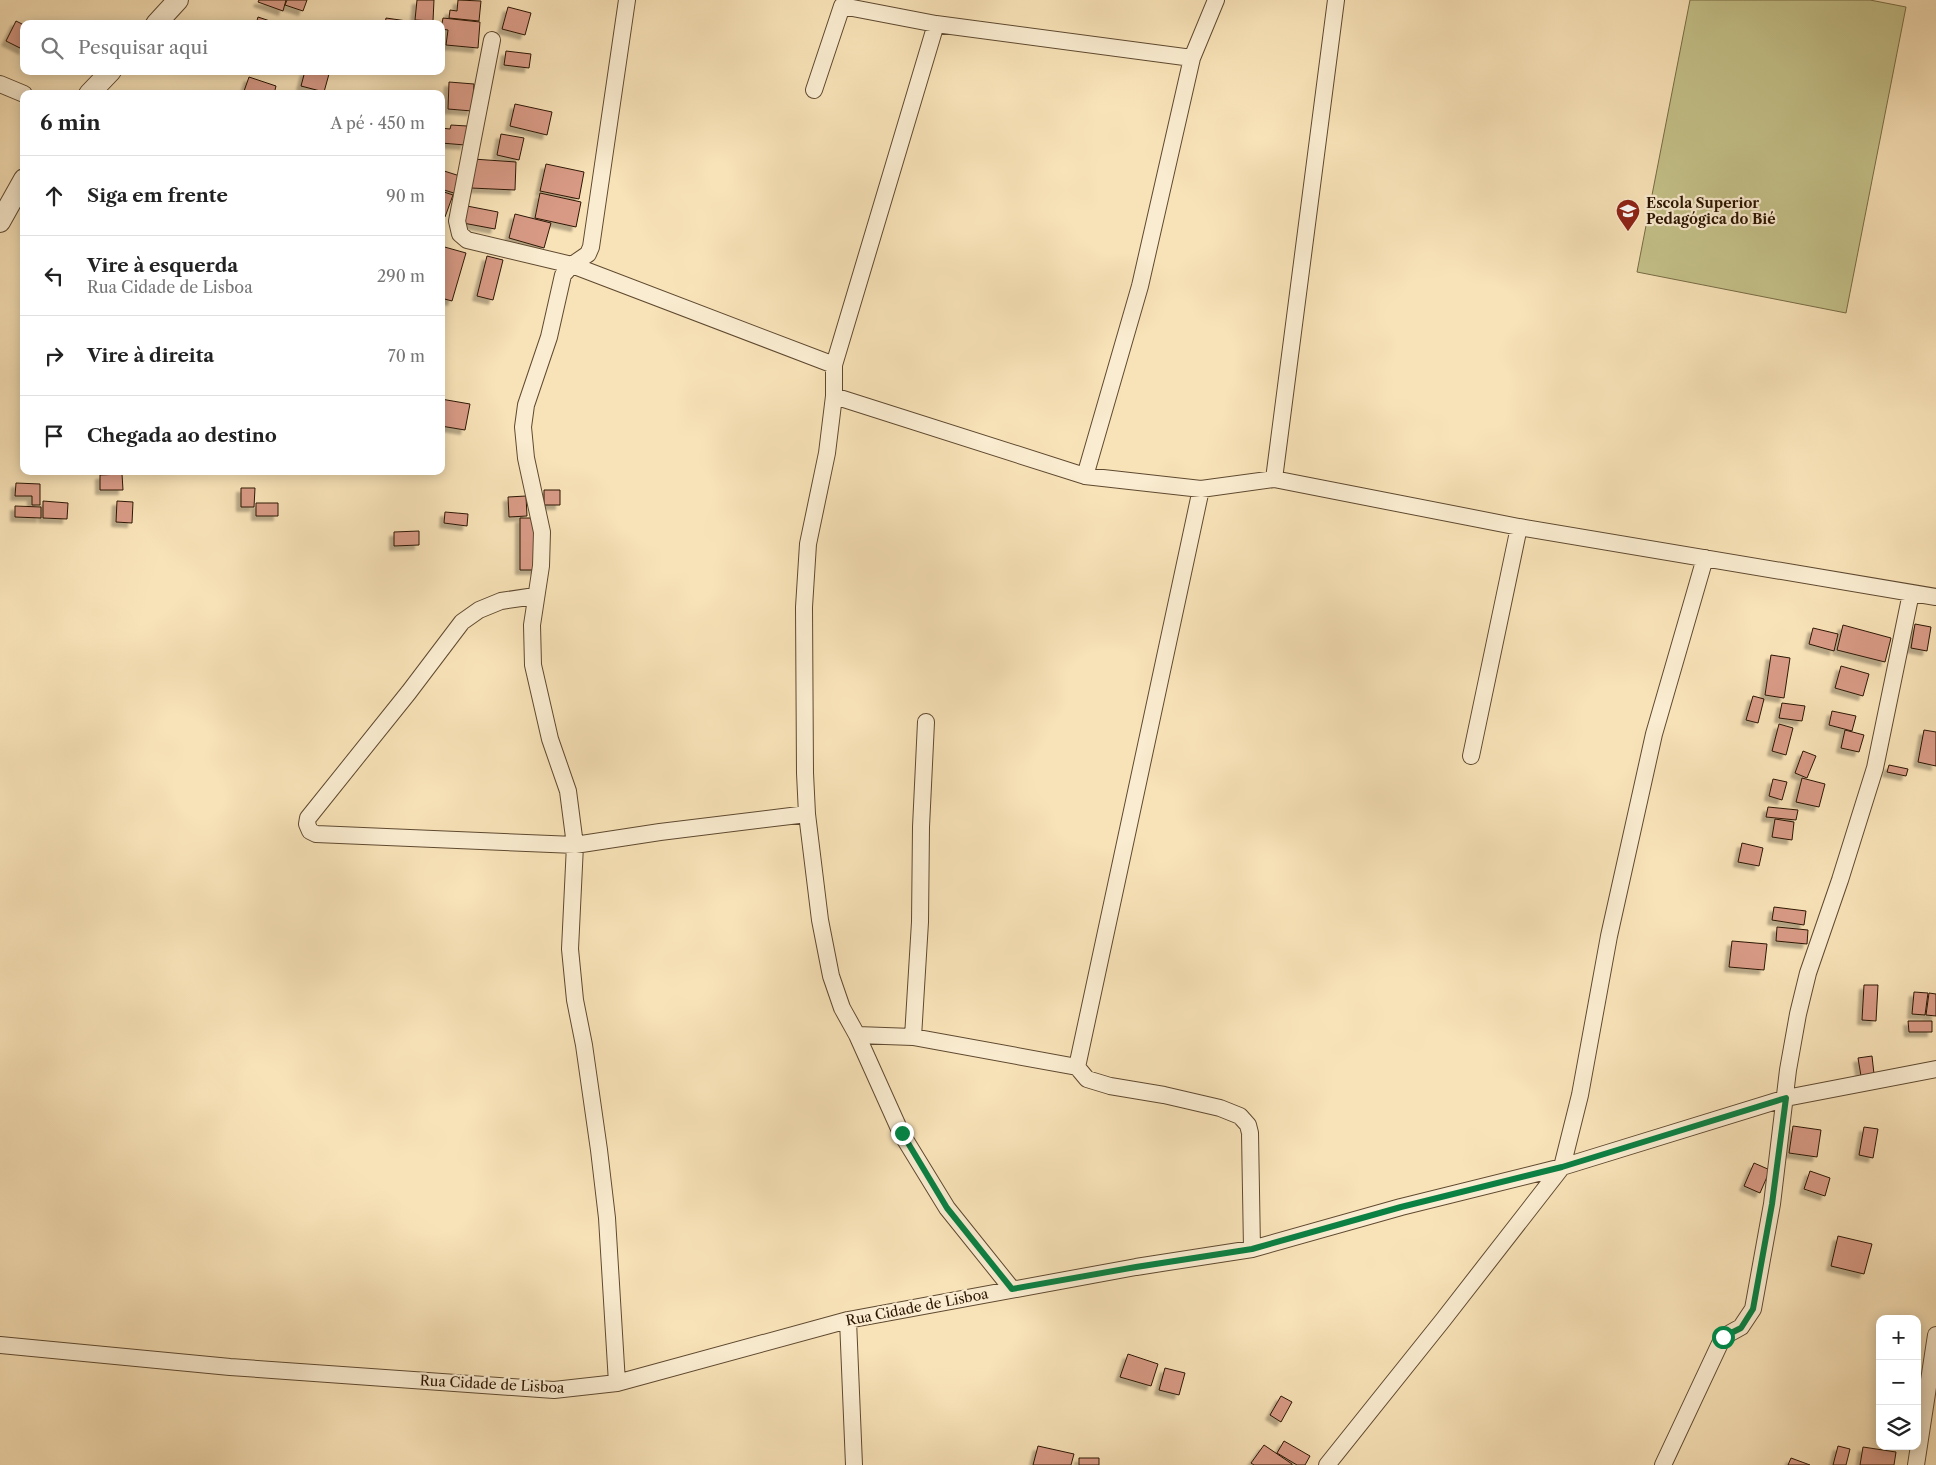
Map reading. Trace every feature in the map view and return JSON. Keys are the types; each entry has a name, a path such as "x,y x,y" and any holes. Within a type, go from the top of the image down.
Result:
{"street":[{"path":"160,20 178,0"},
{"path":"617,1383 606,1208 600,1150 575,1000 570,949 575,845 568,791 550,739 533,665 532,625 541,566 542,532 526,458 524,427 528,398 549,337 563,275 572,265 588,254 591,246 627,0"},
{"path":"1085,476 1140,286 1192,58 1216,0"},
{"path":"1274,478 1336,0"},
{"path":"814,90 842,6 936,24 1192,58"},
{"path":"936,24 834,365 834,396 827,453 808,544 804,607 807,814 820,920 831,976 842,1008 857,1035 902,1133 942,1200 1012,1289"},
{"path":"492,40 457,221 460,234 467,240 572,265 834,365"},
{"path":"93,90 107,75"},
{"path":"0,84 20,92"},
{"path":"0,222 20,186"},
{"path":"834,396 1085,476 1201,489 1274,478 1519,527 1936,597"},
{"path":"1077,1067 1201,489"},
{"path":"1471,756 1519,527"},
{"path":"1327,1465 1444,1320 1562,1167 1580,1096 1609,936 1654,734 1705,558"},
{"path":"1663,1465 1723,1337 1741,1328 1753,1309 1772,1204 1788,1070 1798,1014 1806,981 1875,768 1911,593"},
{"path":"535,596 500,601 479,610 462,622 409,692 308,818 308,830 316,834 575,845 660,832 807,814"},
{"path":"913,1037 920,922 921,827 926,722"},
{"path":"857,1035 913,1037 1077,1067 1087,1079 1110,1086 1173,1097 1220,1108 1240,1116 1248,1126 1250,1133 1252,1249"},
{"name":"Rua Cidade de Lisboa","path":"0,1345 230,1367 554,1390 617,1383 848,1320 1136,1267 1252,1249 1401,1207 1562,1167 1786,1098 1936,1069"},
{"path":"848,1320 854,1465"},
{"path":"1916,1465 1936,1335"}],"shaded area":[{"path":"1690,0 1870,0 1906,7 1846,313 1637,272"}],"building":[{"path":"259,0 286,0 283,11 258,2"},
{"path":"287,0 307,0 303,11 285,5"},
{"path":"417,0 434,0 433,20 415,20"},
{"path":"458,0 481,1 479,21 449,18 450,10 457,11"},
{"path":"508,7 531,13 525,35 502,29"},
{"path":"443,18 480,22 478,48 446,45 448,30 445,30 445,20 443,20"},
{"path":"16,21 20,23 20,48 6,41"},
{"path":"506,51 531,54 529,68 504,65"},
{"path":"304,75 329,75 325,90 301,86"},
{"path":"249,77 276,86 275,90 244,90"},
{"path":"449,82 474,84 472,111 448,109"},
{"path":"515,104 552,112 547,135 510,126"},
{"path":"451,125 467,126 465,145 445,143 445,128 450,129"},
{"path":"501,134 524,138 519,160 497,155"},
{"path":"473,159 516,162 515,190 471,188"},
{"path":"546,164 584,172 579,199 540,191"},
{"path":"445,171 463,177 457,194 445,190"},
{"path":"445,192 453,195 445,217"},
{"path":"540,193 581,202 576,227 535,218"},
{"path":"467,206 498,212 495,229 463,223"},
{"path":"515,214 551,223 544,248 509,238"},
{"path":"445,247 466,253 452,301 445,299"},
{"path":"487,256 503,260 493,300 477,296"},
{"path":"445,400 470,404 465,430 445,427"},
{"path":"100,475 122,475 123,490 100,490"},
{"path":"16,483 40,484 40,505 32,505 32,496 15,496"},
{"path":"241,488 255,488 254,507 241,507"},
{"path":"544,490 560,490 560,505 544,505"},
{"path":"526,496 527,516 509,517 508,497"},
{"path":"43,501 68,503 67,519 43,518"},
{"path":"117,501 133,502 132,523 116,522"},
{"path":"256,503 278,503 278,516 256,516"},
{"path":"15,506 41,507 41,518 15,517"},
{"path":"445,512 468,514 467,526 444,523"},
{"path":"520,518 537,518 537,570 520,570"},
{"path":"419,531 419,545 394,546 394,532"},
{"path":"1915,624 1931,627 1927,651 1911,648"},
{"path":"1843,625 1891,638 1885,662 1837,650"},
{"path":"1813,628 1838,634 1834,651 1809,644"},
{"path":"1771,655 1790,658 1784,698 1765,695"},
{"path":"1841,666 1869,674 1863,696 1835,688"},
{"path":"1753,696 1764,699 1758,723 1746,720"},
{"path":"1782,703 1805,706 1802,721 1779,718"},
{"path":"1832,711 1856,716 1852,731 1829,725"},
{"path":"1779,724 1793,728 1786,755 1772,751"},
{"path":"1845,730 1864,735 1859,752 1841,748"},
{"path":"1924,730 1936,732 1936,766 1918,762"},
{"path":"1803,751 1816,756 1807,778 1795,773"},
{"path":"1889,765 1908,769 1906,776 1887,772"},
{"path":"1802,778 1825,784 1819,807 1796,802"},
{"path":"1773,779 1787,782 1782,800 1769,796"},
{"path":"1768,807 1798,810 1796,820 1766,817"},
{"path":"1775,819 1794,822 1792,840 1772,837"},
{"path":"1742,843 1763,848 1759,866 1738,862"},
{"path":"1774,907 1806,911 1804,925 1772,920"},
{"path":"1777,927 1808,930 1807,944 1776,941"},
{"path":"1732,941 1767,944 1764,970 1729,967"},
{"path":"1864,985 1878,985 1876,1021 1862,1020"},
{"path":"1914,992 1928,993 1925,1015 1912,1014"},
{"path":"1929,993 1936,994 1936,1016 1926,1015"},
{"path":"1908,1021 1932,1021 1932,1032 1909,1032"},
{"path":"1872,1056 1874,1074 1861,1076 1858,1058"},
{"path":"1793,1126 1821,1130 1817,1157 1789,1153"},
{"path":"1864,1127 1878,1129 1873,1158 1859,1155"},
{"path":"1754,1163 1770,1170 1760,1193 1744,1186"},
{"path":"1810,1171 1830,1178 1825,1196 1804,1189"},
{"path":"1838,1236 1872,1244 1864,1274 1831,1266"},
{"path":"1128,1354 1158,1364 1151,1386 1120,1377"},
{"path":"1165,1368 1185,1373 1179,1395 1159,1390"},
{"path":"1281,1396 1292,1402 1281,1422 1270,1415"},
{"path":"1284,1441 1310,1456 1305,1465 1297,1465 1277,1453"},
{"path":"1264,1445 1292,1465 1254,1465 1251,1463"},
{"path":"1038,1446 1074,1454 1071,1465 1033,1465"},
{"path":"1838,1446 1850,1449 1846,1465 1833,1465"},
{"path":"1863,1447 1896,1452 1894,1465 1860,1465"},
{"path":"1079,1458 1099,1458 1099,1465 1079,1465"},
{"path":"1791,1458 1810,1465 1788,1465"}],"place":[{"name":"Escola Superior Pedagógica do Bié","path":"1628,232"}],"route":[{"path":"902,1133 947,1208 1012,1289 1252,1249 1401,1207 1562,1167 1786,1098 1772,1204 1753,1309 1741,1328 1723,1337"}]}
